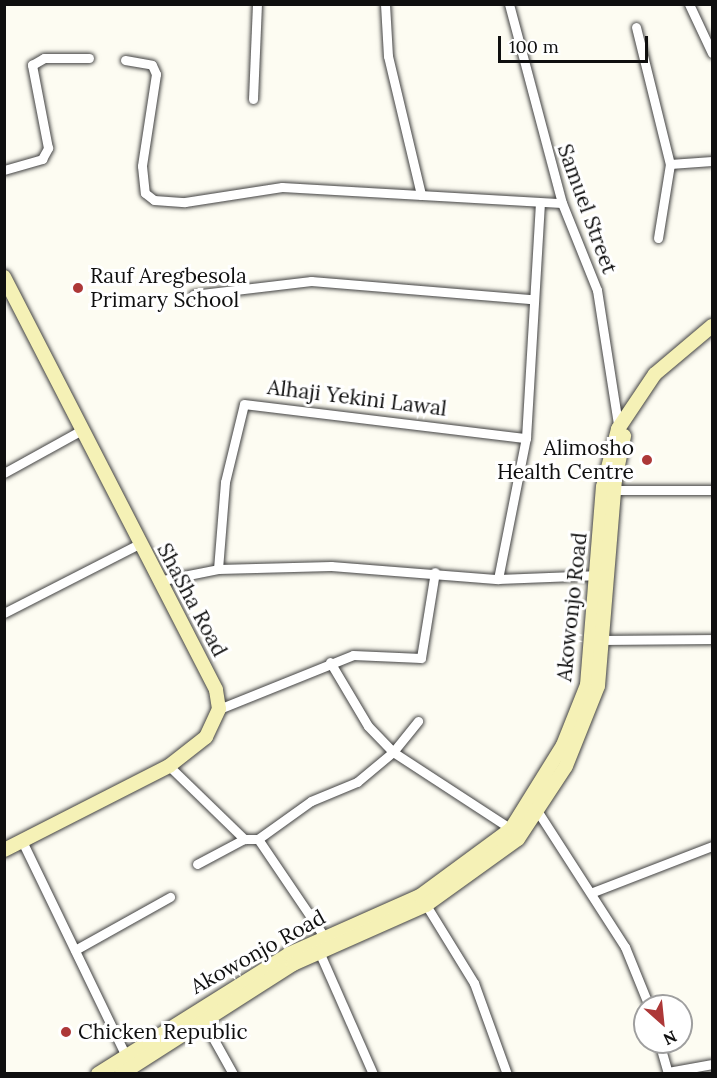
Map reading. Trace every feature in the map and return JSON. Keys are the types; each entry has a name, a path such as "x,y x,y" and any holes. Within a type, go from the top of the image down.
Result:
{"main road":[{"name":"ShaSha Road","path":"4,277 139,544 216,690 219,709"},
{"name":"Akowonjo Road","path":"121,1074 322,944 426,905 518,839 538,812 583,727 598,686 605,640 603,488 621,432 654,374 712,326"},
{"name":"Akowonjo Road","path":"98,1074 125,1054 322,944 420,896 511,829 578,714 592,654 621,432 659,381 712,334"},
{"path":"4,850 169,766 206,736 219,709"}],"street":[{"path":"253,99 257,4"},
{"path":"384,4 388,56 421,195"},
{"name":"Samuel Street","path":"509,4 562,203 597,290 621,432"},
{"path":"688,4 712,54"},
{"path":"636,27 670,164 658,238"},
{"path":"4,170 42,159 48,148 32,74 36,60 89,58"},
{"path":"124,60 152,64 156,74 142,166 145,193 154,201 185,202 282,187 562,203"},
{"path":"670,164 712,161"},
{"path":"498,579 526,438 532,299 540,203"},
{"path":"193,295 311,281 532,299"},
{"name":"Alhaji Yekini Lawal","path":"218,569 225,482 244,404 526,438"},
{"path":"4,472 82,430"},
{"path":"614,490 712,490"},
{"path":"4,613 139,544"},
{"path":"158,581 218,569 331,566 435,572 498,579 603,575"},
{"path":"219,709 330,662 354,655 421,658 435,572"},
{"path":"605,640 712,639"},
{"path":"330,662 363,718 393,752 511,829"},
{"path":"197,864 244,839 258,839 311,801 357,782 393,752 418,721"},
{"path":"169,766 244,839"},
{"path":"538,812 593,892 636,968 645,994"},
{"path":"258,839 322,944 373,1074"},
{"path":"22,841 125,1054"},
{"path":"593,892 712,846"},
{"path":"75,950 171,897"},
{"path":"426,905 474,983 507,1074"},
{"path":"203,1020 233,1074"},
{"path":"662,1054 668,1073 712,1064"}],"place":[{"name":"Rauf Aregbesola Primary School","path":"78,288"},
{"name":"Alimosho Health Centre","path":"647,460"},
{"name":"Chicken Republic","path":"66,1032"}]}
